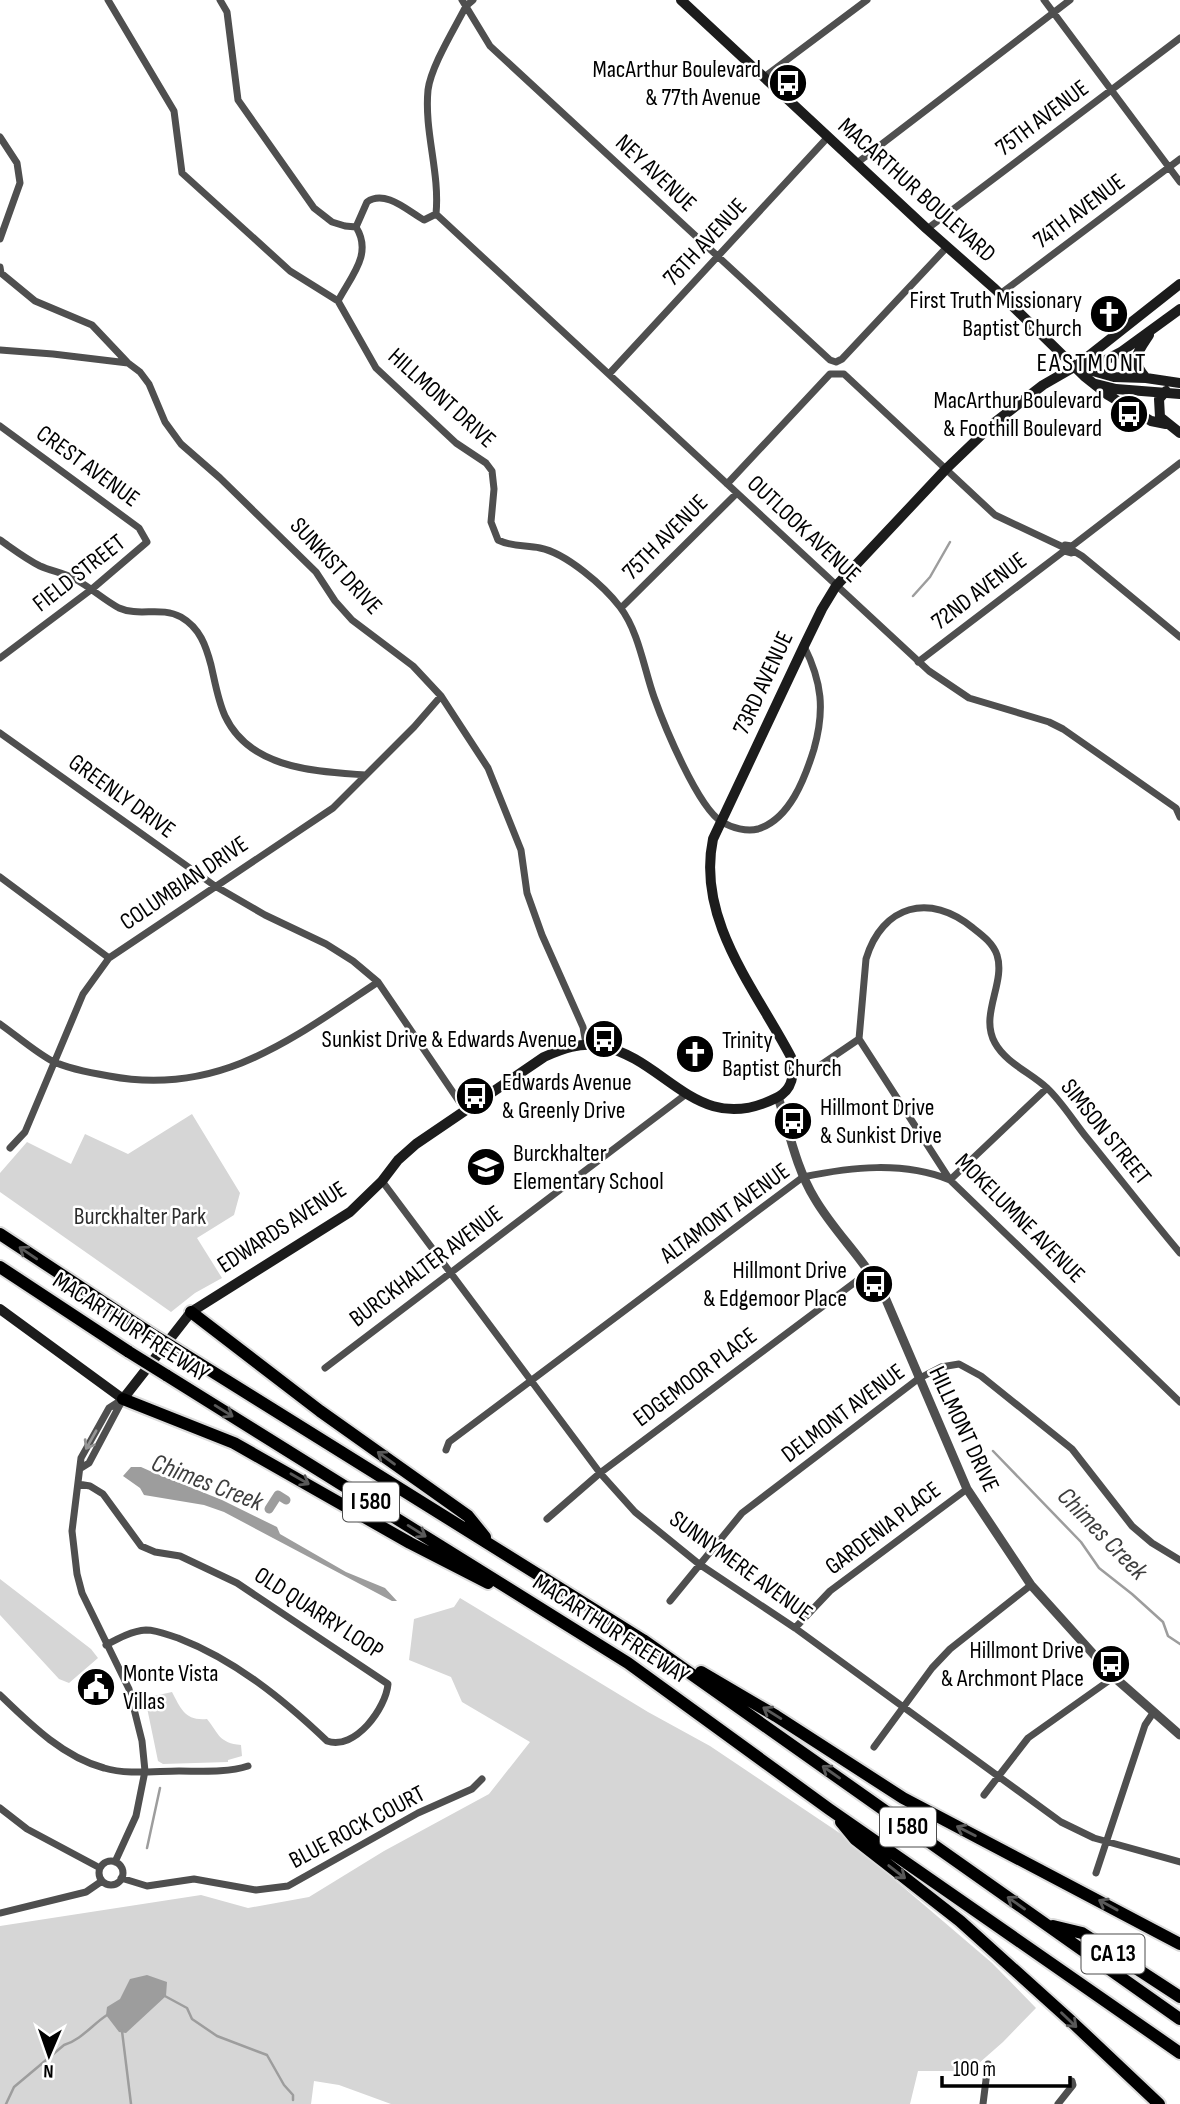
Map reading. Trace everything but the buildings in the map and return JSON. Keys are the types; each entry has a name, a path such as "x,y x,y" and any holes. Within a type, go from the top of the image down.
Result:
{"highway":[{"name":"MACARTHUR FREEWAY","path":"0,1234 147,1331 643,1640 1176,2017"},
{"name":"MACARTHUR FREEWAY","path":"0,1267 129,1352 576,1629 675,1695 829,1809 1180,2053"},
{"path":"191,1312 320,1411 468,1517 495,1548"},
{"path":"123,1399 234,1443 410,1543 576,1629"},
{"path":"643,1640 760,1706 903,1798 1180,1944"},
{"path":"829,1809 855,1839 990,1948 1159,2104"},
{"name":"CA 13","path":"1045,1923 1082,1933 1178,1996"},
{"path":"1146,1926 1180,1937"}],"main road":[{"name":"MACARTHUR BOULEVARD","path":"681,0 1094,383 1108,395 1151,421 1166,424 1180,433"},
{"name":"73RD AVENUE","path":"793,1074 791,1057 722,928 713,898 709,856 713,839 822,609 836,586 946,469 994,423 1044,385 1076,366 1180,285"},
{"name":"73RD AVENUE","path":"1076,366 1100,363 1121,352 1180,309"},
{"path":"1146,378 1138,368 1136,358 1152,329"},
{"path":"1076,366 1114,377 1180,383"},
{"path":"1094,383 1116,388 1180,394"},
{"path":"1166,391 1160,396 1158,411 1166,424"},
{"path":"586,1044 633,1057 685,1095 721,1108 758,1106 778,1097 791,1084 793,1074"},
{"name":"EDWARDS AVENUE","path":"123,1399 191,1312 350,1212 416,1144 465,1110 544,1057 561,1049 586,1044"},
{"path":"0,1309 123,1399"}],"street":[{"name":"HILLMONT DRIVE","path":"108,0 174,111 181,173 290,271 338,301 376,368 456,443 486,463 492,471 494,489 491,522 498,540 516,546 539,548 562,557 591,578 621,608 677,753 707,807 721,822"},
{"path":"220,0 227,12 238,100 314,208 332,222 356,227"},
{"path":"764,77 867,0"},
{"path":"1044,0 1180,182"},
{"path":"857,163 1070,0"},
{"path":"338,301 360,263 363,247 356,227 367,202 377,197 386,198 424,220 436,214 438,192 428,116 428,89 431,75 467,2"},
{"name":"NEY AVENUE","path":"467,2 490,46 830,360 836,362 851,350 947,247"},
{"name":"75TH AVENUE","path":"927,229 1180,38"},
{"name":"76TH AVENUE","path":"609,374 828,136"},
{"path":"0,137 17,163 20,183 0,239"},
{"name":"74TH AVENUE","path":"1000,294 1180,159"},
{"name":"OUTLOOK AVENUE","path":"436,214 918,662 952,689 969,698 1049,722 1063,729 1178,807 1180,817"},
{"name":"SUNKIST DRIVE","path":"0,267 1,273 35,301 92,325 149,384 165,422 180,443 230,487 316,572 335,601 352,620 413,666 440,696 488,768 521,850 527,893 542,935 583,1027 586,1044"},
{"path":"0,350 128,363"},
{"name":"75TH AVENUE","path":"727,484 830,374 838,372 844,374 946,469"},
{"name":"CREST AVENUE","path":"0,426 139,528 147,542"},
{"name":"72ND AVENUE","path":"918,662 1180,463"},
{"path":"946,469 995,515 1079,553 1180,636"},
{"name":"75TH AVENUE","path":"621,608 736,494"},
{"path":"0,540 41,566 62,573 92,589 120,608 167,612 181,617 194,627 205,643 225,716 238,736 256,752 302,768 365,775"},
{"name":"FIELD STREET","path":"0,658 92,589 147,542"},
{"path":"721,822 742,830 752,831 763,827 774,820 798,792 814,750 821,704 821,691 804,646"},
{"name":"COLUMBIAN DRIVE","path":"10,1148 25,1132 83,994 109,958 333,808 414,727 440,696"},
{"name":"GREENLY DRIVE","path":"0,733 215,886 354,961 377,982 465,1110"},
{"path":"0,877 109,958"},
{"name":"SIMSON STREET","path":"859,1040 866,959 877,934 894,916 915,907 946,911 968,924 995,949 998,970 990,1013 992,1036 1003,1054 1047,1088 1180,1253"},
{"path":"0,1024 53,1061 93,1074 132,1081 168,1080 210,1074 249,1061 280,1046 377,982"},
{"path":"793,1074 809,1073 859,1040"},
{"name":"MOKELUMNE AVENUE","path":"859,1040 950,1180 1180,1402"},
{"path":"950,1180 1047,1088"},
{"name":"BURCKHALTER AVENUE","path":"325,1367 685,1095"},
{"name":"HILLMONT DRIVE","path":"778,1097 803,1177 825,1215 870,1271 892,1310 918,1379 967,1489 1031,1585 1114,1677 1180,1735"},
{"name":"ALTAMONT AVENUE","path":"446,1450 449,1441 803,1177 869,1167 921,1171 950,1180"},
{"name":"SUNNYMERE AVENUE","path":"382,1181 600,1473 635,1512 699,1564 794,1628 1071,1828 1094,1838 1180,1862"},
{"name":"EDGEMOOR PLACE","path":"547,1519 600,1473 870,1271"},
{"name":"DELMONT AVENUE","path":"670,1601 742,1513 918,1379 941,1367 959,1364 981,1376 1072,1449 1132,1526 1152,1543 1180,1560"},
{"path":"115,1863 136,1816 145,1771 137,1714 129,1689 82,1594 72,1531 81,1468 89,1462 123,1399"},
{"name":"OLD QUARRY LOOP","path":"78,1484 90,1486 103,1494 141,1546 155,1552 180,1556 237,1583 335,1650 382,1677 388,1684 387,1696 372,1721 345,1741 335,1744 327,1741 269,1691 218,1656 193,1644 147,1630 121,1636 106,1645"},
{"name":"GARDENIA PLACE","path":"794,1628 831,1591 967,1489"},
{"path":"874,1747 932,1668 950,1649 1031,1585"},
{"path":"984,1795 1028,1738 1114,1677"},
{"path":"0,1695 44,1735 69,1753 106,1769 203,1771 248,1766"},
{"path":"1097,1873 1145,1725 1153,1713"},
{"name":"BLUE ROCK COURT","path":"121,1878 147,1886 194,1879 256,1890 288,1886 418,1813 472,1789 482,1779"},
{"path":"0,1808 27,1829 100,1868"},
{"path":"105,1863 115,1863 121,1868 121,1878 111,1885 99,1877 100,1868 105,1863"},
{"path":"0,1913 86,1892 96,1888 102,1881"},
{"path":"983,2104 988,2064"},
{"path":"1058,2104 1073,2085 1072,2081"}],"green space":[{"name":"Burckhalter Park","path":"192,1114 240,1193 234,1215 197,1238 222,1278 195,1293 171,1312 0,1192 0,1173 27,1142 71,1164 85,1134 128,1154"},
{"path":"0,1579 91,1649 98,1658 69,1683 59,1679 0,1615"},
{"path":"460,1598 648,1712 710,1746 841,1834 992,1963 1036,2008 970,2071 918,2071 910,2104 391,2104 339,2085 314,2081 311,2104 0,2104 0,1926 201,1895 248,1908 309,1897 384,1851 489,1794 530,1742 462,1702 451,1677 409,1660 414,1619 454,1607"},
{"path":"172,1692 185,1713 194,1718 207,1719 224,1740 241,1745 242,1756 228,1762 163,1764 158,1761 145,1698"}],"shaded area":[{"path":"131,1467 141,1467 222,1500 277,1527 280,1534 346,1572 385,1588 397,1601 392,1601 224,1512 204,1505 144,1495 140,1488 123,1476"},
{"path":"147,1975 167,1982 166,1996 126,2033 119,2032 106,2015 107,2007 120,1999 130,1979"}],"waterway":[{"path":"913,596 930,577 950,542"},
{"name":"Chimes Creek","path":"993,1451 1081,1542 1099,1568 1163,1622 1168,1636 1180,1644"},
{"name":"Chimes Creek","path":"269,1509 278,1495 286,1500"},
{"path":"147,1848 160,1788"},
{"path":"163,1995 187,2008 192,2019 217,2036 267,2055 293,2095 293,2100"},
{"path":"6,2104 14,2087 64,2045 81,2036 107,2015"},
{"name":"Chimes Creek","path":"122,2031 131,2104"}],"place":[{"name":"MacArthur Boulevard & 77th Avenue","path":"788,83"},
{"name":"First Truth Missionary Baptist Church","path":"1109,314"},
{"name":"MacArthur Boulevard & Foothill Boulevard","path":"1129,414"},
{"name":"Sunkist Drive & Edwards Avenue","path":"604,1039"},
{"name":"Trinity Baptist Church","path":"695,1054"},
{"name":"Edwards Avenue & Greenly Drive","path":"475,1096"},
{"name":"Hillmont Drive & Sunkist Drive","path":"793,1121"},
{"name":"Burckhalter Elementary School","path":"486,1167"},
{"name":"Hillmont Drive & Edgemoor Place","path":"874,1284"},
{"name":"Hillmont Drive & Archmont Place","path":"1111,1664"},
{"name":"Monte Vista Villas","path":"96,1687"}],"district":[{"name":"EASTMONT","path":"1092,363"}]}
